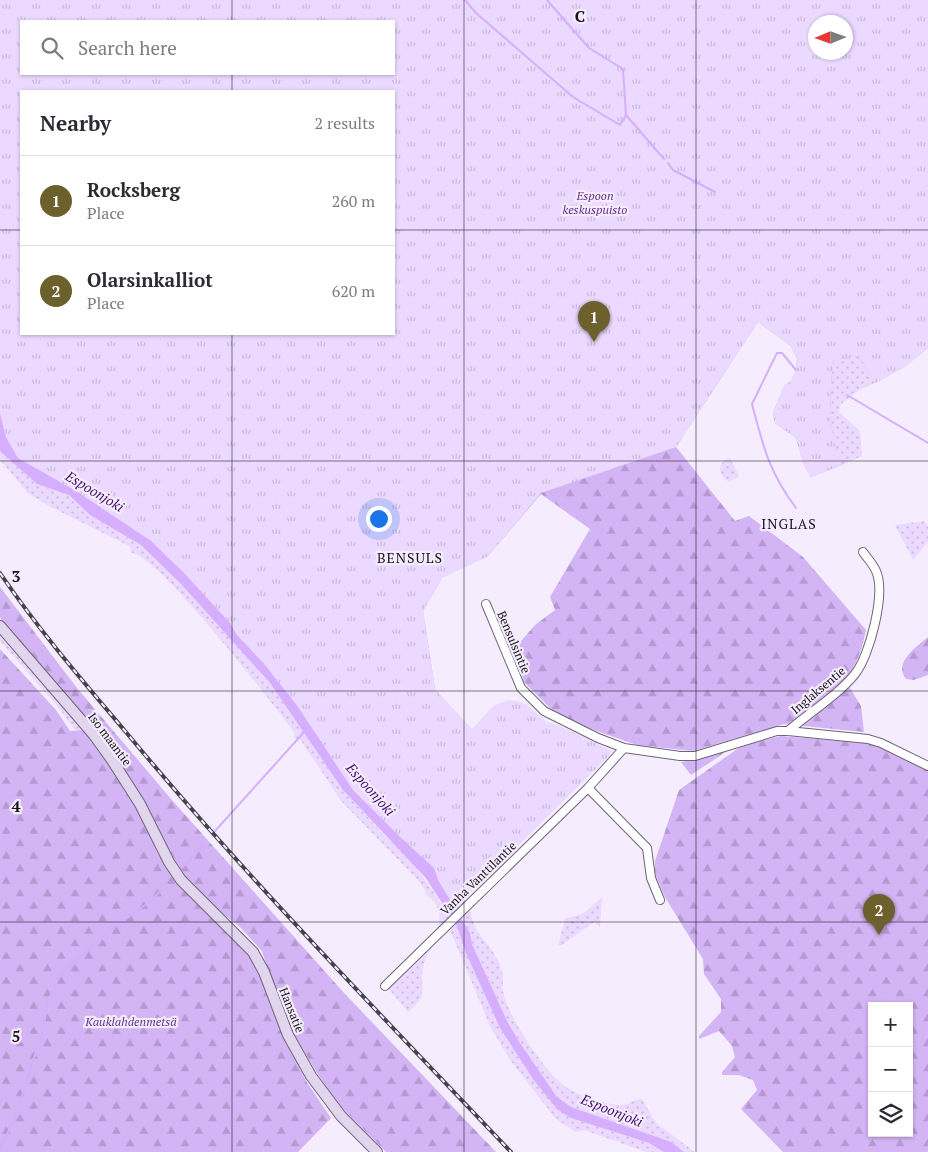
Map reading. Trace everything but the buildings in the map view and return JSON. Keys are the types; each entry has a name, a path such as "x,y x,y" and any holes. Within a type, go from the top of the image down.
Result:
{"main road":[{"name":"Iso maantie","path":"0,626 88,728 112,760 140,804 169,862 181,880"},
{"name":"Hansatie","path":"181,880 253,952 264,972 288,1035 312,1076 341,1116 377,1152"}],"street":[{"name":"Inglaksentie","path":"788,730 841,688 854,675 863,661 879,605 879,586 876,570 863,552"},
{"name":"Bensulsintie","path":"486,604 521,688 533,701 558,720 624,748"},
{"path":"624,748 680,756 695,756 777,731 788,730 868,739 928,766"},
{"name":"Vanha Vanttilantie","path":"385,986 588,788 624,748"},
{"path":"588,788 647,848 651,878 660,900"}],"green space":[{"path":"0,0 465,0 589,48 808,17 808,60 853,60 853,15 822,15 928,0 928,348 904,367 875,383 859,356 833,361 832,427 837,453 842,465 811,477 804,465 796,438 775,423 773,413 784,386 791,381 796,370 797,359 791,346 758,322 676,447 735,521 749,516 803,557 866,630 859,656 845,680 861,706 864,732 784,724 693,751 637,745 588,728 554,712 524,682 515,648 535,625 555,610 550,597 590,529 541,494 487,557 453,533 442,578 423,611 435,689 425,700 394,335 395,90 21,90"},
{"name":"Espoon keskuspuisto","path":"0,0 928,0 928,348 904,367 875,383 859,356 833,361 832,427 837,453 842,465 811,477 804,465 796,438 775,423 773,413 784,386 791,381 796,370 797,359 791,346 758,322 676,447 541,493 487,557 442,578 423,611 435,689 472,729 493,706 508,700 517,701 526,704 547,722 558,725 612,751 454,909 438,880 434,868 353,790 298,707 265,665 237,635 230,623 151,541 75,491 18,458 6,437 0,413"},
{"path":"0,318 97,468 468,896 461,902 471,912 476,928 496,956 503,974 503,991 511,1013 526,1040 544,1065 561,1083 589,1098 621,1105 642,1099 656,1123 695,1152 684,1152 671,1142 571,1107 557,1097 507,1021 472,944 470,933 430,863 371,809 230,623 0,413"},
{"path":"859,356 875,383 858,391 840,405 839,412 860,431 862,456 842,465 837,453 832,427 833,361"},
{"path":"0,451 37,484 69,495 90,515 141,545 181,584 270,683 343,790 384,835 414,863 450,917 438,929 439,914 434,901 425,894 426,891 416,878 342,802 301,741 294,738 294,732 282,716 190,604 146,560 132,553 129,546 49,506 28,493 0,460"},
{"path":"730,458 739,476 729,482 725,479 720,469 722,463"},
{"path":"924,521 928,526 928,542 913,560 895,525"},
{"path":"0,587 77,688 171,799 345,994 496,1152 386,1152 339,1105 317,1073 281,1012 262,951 240,927 205,900 193,887 176,862 143,803 2,622 0,616"},
{"path":"0,632 83,730 75,730 58,707 0,641"},
{"path":"928,637 928,675 914,680 906,679 902,667 904,661 912,650"},
{"name":"Kauklahdenmetsä","path":"0,649 56,710 70,731 83,730 113,769 147,824 157,852 176,883 244,944 259,971 270,1005 306,1081 331,1118 298,1152 0,1152"},
{"path":"781,736 869,743 928,768 928,1152 783,1152 741,1109 757,1090 753,1080 739,1075 722,1075 722,1072 735,1057 732,1046 719,1031 699,1039 699,1036 721,1012 721,999 704,974 703,959 665,897 655,874 655,861 679,790 743,745"},
{"path":"727,751 691,775 681,762 695,760"},
{"path":"602,897 600,927 594,922 562,945 558,945 565,919 584,913"},
{"path":"454,923 457,926 466,953 500,1028 533,1079 571,1118 649,1143 664,1152 646,1152 584,1130 576,1132 555,1118 510,1060 490,1026 452,935 446,926"},
{"path":"431,944 424,962 422,995 418,1003 408,1012 387,987"}],"shaded area":[{"path":"0,413 6,437 18,458 76,491 151,541 185,574 230,623 237,635 265,665 298,707 353,790 434,868 438,880 470,933 472,944 507,1021 557,1097 571,1107 671,1142 684,1152 664,1152 649,1143 571,1118 557,1109 533,1079 500,1028 466,953 457,926 425,877 343,790 270,683 181,584 141,545 90,515 69,495 37,484 0,451"}],"waterway":[{"path":"465,0 476,13 573,97 620,125 626,115 623,69 589,48 547,0"},
{"path":"626,115 664,159"},
{"path":"668,163 673,170 715,192"},
{"path":"796,370 782,353 777,353 752,404 773,470 796,508"},
{"path":"847,395 928,443"},
{"path":"215,831 305,731"},
{"path":"183,867 205,843"},
{"path":"0,1149 21,1105 44,1026 47,1003 60,975 105,934 152,900 161,890"}],"railway":[{"path":"0,573 45,634 171,786 315,945 511,1152"}],"place":[{"name":"Rocksberg","path":"594,342"},
{"name":"Olarsinkalliot","path":"879,935"}],"district":[{"name":"INGLAS","path":"789,523"},
{"name":"BENSULS","path":"410,557"}],"water label":[{"name":"Espoonjoki","path":"95,491"},
{"name":"Espoonjoki","path":"371,789"},
{"name":"Espoonjoki","path":"612,1110"}]}
